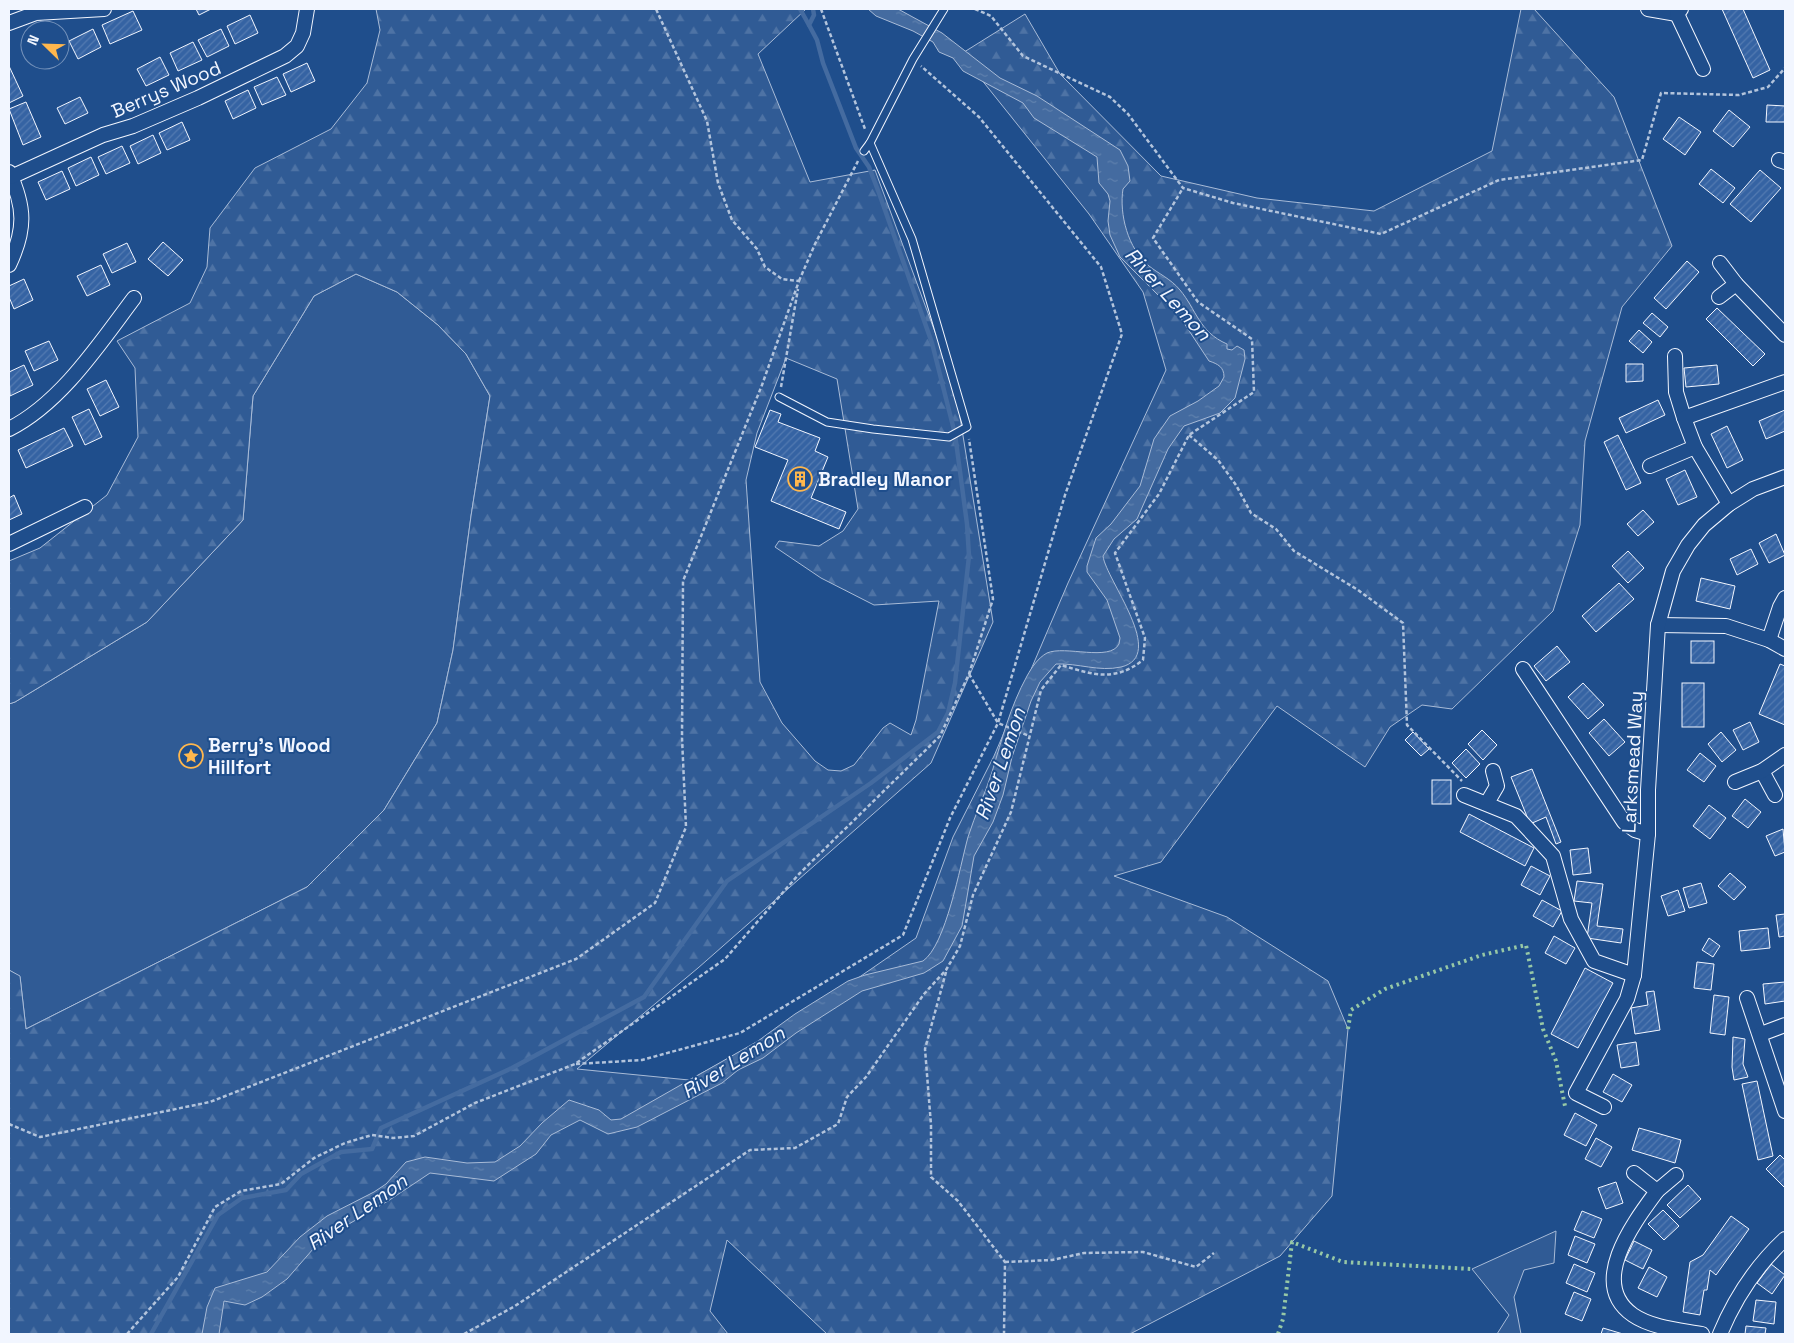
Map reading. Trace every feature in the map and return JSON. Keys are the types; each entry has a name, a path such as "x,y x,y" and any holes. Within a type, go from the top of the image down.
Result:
{"street":[{"path":"9,23 36,13 104,9"},
{"name":"Berrys Wood","path":"10,174 103,135 133,126 198,98 284,56 297,46 303,34 307,9"},
{"path":"1648,9 1679,11 1703,68"},
{"path":"9,265 19,239 22,219 20,199 10,174"},
{"path":"1720,263 1736,284 1785,335"},
{"path":"1719,297 1736,284"},
{"path":"9,429 41,409 88,358 134,298"},
{"path":"1675,356 1676,392 1684,418 1695,447 1729,504"},
{"path":"1684,418 1785,382"},
{"path":"1650,466 1695,447"},
{"name":"Larksmead Way","path":"1604,1107 1573,1099 1627,999 1634,975 1648,834 1648,790 1658,625 1673,570 1688,545 1704,525 1729,504 1753,490 1785,477"},
{"path":"9,544 85,507"},
{"path":"1769,640 1785,598"},
{"path":"1658,625 1726,626 1769,640 1785,648"},
{"path":"1523,669 1624,822 1634,830 1648,834"},
{"path":"1736,782 1762,772 1785,755"},
{"path":"1487,803 1497,786 1493,771"},
{"path":"1762,772 1775,795"},
{"path":"1466,795 1516,816 1553,856 1571,919 1594,960 1634,975"},
{"path":"1747,998 1761,1034 1785,1111"},
{"path":"1761,1034 1785,1025"},
{"path":"1634,1173 1657,1191"},
{"path":"1676,1175 1657,1191 1628,1231 1614,1269 1614,1286 1620,1302 1632,1314 1647,1322 1702,1334"},
{"path":"1720,1334 1732,1306 1751,1278 1785,1238"}],"lane":[{"path":"864,151 870,143 923,41 944,9"},
{"path":"779,397 827,422 873,430 949,437 967,428 912,238 870,143"}],"path":[{"path":"656,9 707,121 718,183 732,220 757,249 765,267 782,279 799,281"},
{"path":"821,9 870,143"},
{"path":"975,9 991,16 1023,56 1110,97 1128,114 1183,188 1232,203 1381,234 1499,180 1642,160 1661,93 1739,95 1768,87 1785,68"},
{"path":"575,1064 642,1060 740,1033 904,935 950,818 998,723 1065,495 1122,334 1101,267 979,117 913,59"},
{"path":"9,1124 40,1137 210,1102 576,959 655,903 686,827 682,738 683,581 762,385 799,281 815,244 858,162"},
{"path":"464,1334 530,1296 750,1150 795,1148 838,1124 847,1098 866,1077 924,994 946,970 960,946 973,895 1011,812 1041,690 1061,665 1096,676 1129,671 1143,660 1145,638 1116,553 1159,494 1190,435 1254,392 1252,339 1198,302 1153,238 1183,188"},
{"path":"779,397 799,281"},
{"path":"127,1334 178,1277 215,1207 241,1191 281,1184 314,1158 345,1143 372,1135 393,1138 414,1136 476,1103 575,1064 725,959 798,874 940,736 969,674 993,599 967,428"},
{"path":"1190,435 1218,460 1236,485 1251,513 1276,529 1294,551 1358,590 1403,624 1407,725 1463,783 1466,795"},
{"path":"969,674 998,723 1029,736"},
{"path":"946,970 925,1049 931,1125 931,1177 958,1201 1005,1262 1004,1334"},
{"path":"1005,1262 1052,1260 1084,1253 1143,1252 1196,1267 1214,1253"}],"shaded area":[{"path":"356,274 397,292 438,325 466,354 490,396 471,516 453,650 437,723 384,810 307,887 26,1029 20,977 9,970 9,704 147,622 243,520 253,396 314,296"},
{"path":"1556,1231 1554,1263 1524,1270 1514,1297 1521,1334 1497,1334 1509,1315 1472,1269"}],"green space":[{"path":"376,9 806,9 758,54 810,182 875,170 955,386 993,622 931,763 698,968 577,1069 689,1080 790,1025 916,938 953,837 994,756 1068,583 1166,370 1143,292 1089,214 961,54 1025,14 1060,74 1161,176 1257,198 1374,211 1492,151 1521,9 1534,9 1614,97 1672,246 1622,307 1585,441 1580,525 1553,611 1452,709 1422,705 1390,727 1365,767 1277,706 1161,862 1114,876 1227,917 1328,981 1348,1029 1332,1196 1280,1256 1130,1334 827,1334 727,1240 710,1311 728,1334 9,1334 9,970 20,976 26,1029 307,887 384,810 437,723 453,650 471,516 490,396 466,354 438,325 397,292 356,274 314,296 253,396 243,520 147,622 9,704 9,561 40,548 107,495 138,437 135,368 117,341 190,303 207,267 210,228 255,168 331,129 367,83 380,30","holes":["786,358 837,379 858,509 843,531 819,546 779,541 775,547 821,578 874,605 939,601 916,720 911,735 890,723 883,728 854,765 841,771 828,770 815,761 782,723 760,682 746,480 757,433"]}],"water":[{"name":"River Lemon","path":"868,9 898,9 942,33 1000,78 1037,96 1120,150 1128,166 1130,181 1123,189 1122,209 1130,241 1149,266 1176,286 1210,333 1227,344 1227,349 1232,350 1237,346 1244,350 1245,359 1235,398 1220,413 1184,426 1168,449 1137,519 1114,539 1103,556 1137,633 1138,648 1134,660 1121,667 1113,668 1056,664 1040,682 1031,701 1012,757 1003,795 993,822 974,856 962,926 943,961 924,973 862,991 796,1033 763,1058 738,1070 722,1083 637,1127 608,1134 580,1120 551,1135 536,1154 494,1181 430,1173 388,1201 320,1241 287,1279 262,1297 245,1305 224,1301 219,1334 202,1334 207,1307 215,1288 267,1272 300,1237 327,1216 386,1184 406,1162 425,1157 467,1163 495,1162 520,1146 542,1123 569,1100 599,1110 611,1120 621,1119 758,1041 795,1014 848,981 923,961 939,939 951,904 968,837 1011,711 1031,669 1047,653 1055,651 1106,652 1114,649 1119,644 1120,638 1107,600 1087,572 1087,566 1096,538 1111,524 1140,486 1154,439 1170,416 1198,401 1219,386 1224,377 1222,368 1209,361 1180,317 1120,257 1110,235 1108,221 1110,201 1108,194 1099,183 1097,157 1034,118 1023,103 963,71 953,58 939,52 933,42 913,31 876,16"}],"building":[{"path":"196,9 211,9 199,15"},
{"path":"1722,9 1743,9 1770,70 1753,78"},
{"path":"133,11 142,30 110,44 102,25"},
{"path":"250,15 258,33 235,44 227,26"},
{"path":"93,29 101,47 78,59 70,40"},
{"path":"221,29 229,46 207,57 198,40"},
{"path":"193,42 202,60 178,71 170,53"},
{"path":"160,57 169,75 146,86 137,69"},
{"path":"307,63 315,81 291,92 283,74"},
{"path":"9,66 23,96 9,103"},
{"path":"277,77 286,95 262,105 254,87"},
{"path":"248,90 256,108 233,119 225,101"},
{"path":"80,97 88,113 65,124 57,108"},
{"path":"26,102 41,137 23,145 9,109"},
{"path":"1767,105 1785,106 1785,122 1766,122"},
{"path":"1729,110 1750,127 1733,147 1713,131"},
{"path":"1679,117 1701,132 1685,155 1663,139"},
{"path":"182,122 190,140 167,150 159,133"},
{"path":"153,135 161,153 138,164 130,146"},
{"path":"122,146 130,163 106,174 98,157"},
{"path":"91,157 99,175 76,186 68,168"},
{"path":"1711,169 1735,188 1723,203 1699,184"},
{"path":"1760,170 1781,188 1751,222 1730,204"},
{"path":"62,171 70,189 46,200 38,182"},
{"path":"163,242 183,260 168,276 148,259"},
{"path":"127,243 136,262 112,273 103,254"},
{"path":"1687,261 1699,272 1666,309 1654,298"},
{"path":"101,265 110,285 87,296 77,276"},
{"path":"24,279 33,300 14,309 9,297 9,286"},
{"path":"1717,308 1765,354 1753,366 1706,319"},
{"path":"1652,313 1668,327 1660,337 1643,323"},
{"path":"1639,330 1652,342 1643,353 1629,341"},
{"path":"49,341 58,360 34,371 25,351"},
{"path":"1626,364 1643,364 1643,381 1626,382"},
{"path":"24,365 33,385 10,396 9,372"},
{"path":"1717,365 1719,384 1686,387 1684,368"},
{"path":"106,380 119,407 100,416 87,389"},
{"path":"1658,400 1665,415 1626,433 1619,418"},
{"path":"89,409 102,437 85,445 72,417"},
{"name":"Bradley Manor","path":"770,410 781,414 778,422 820,438 815,451 828,457 811,498 846,512 839,529 771,501 788,460 755,447"},
{"path":"1785,410 1785,431 1766,439 1759,421"},
{"path":"1727,426 1743,460 1727,468 1711,434"},
{"path":"64,428 73,446 26,468 18,450"},
{"path":"1618,435 1641,483 1626,490 1604,442"},
{"path":"1685,470 1697,497 1678,505 1666,479"},
{"path":"14,495 22,514 9,520 9,498"},
{"path":"1643,510 1654,522 1638,536 1627,524"},
{"path":"1776,534 1785,555 1769,563 1759,543"},
{"path":"1751,549 1758,564 1737,575 1730,559"},
{"path":"1628,551 1644,568 1628,583 1612,566"},
{"path":"1701,578 1735,586 1730,609 1696,601"},
{"path":"1619,583 1634,599 1596,632 1582,616"},
{"path":"1691,641 1714,641 1714,663 1691,663"},
{"path":"1557,646 1570,662 1546,681 1534,666"},
{"path":"1780,664 1785,666 1785,725 1759,714"},
{"path":"1583,683 1604,705 1588,719 1568,697"},
{"path":"1682,683 1704,683 1704,727 1682,727"},
{"path":"1604,719 1625,742 1609,756 1589,733"},
{"path":"1750,722 1759,742 1743,750 1733,730"},
{"path":"1482,730 1497,745 1483,760 1468,744"},
{"path":"1413,732 1429,749 1421,756 1405,740"},
{"path":"1721,732 1736,750 1722,762 1708,744"},
{"path":"1466,749 1480,764 1466,778 1452,763"},
{"path":"1700,753 1716,766 1704,782 1687,770"},
{"path":"1532,769 1561,842 1556,844 1546,817 1530,824 1511,777"},
{"path":"1432,780 1451,780 1451,804 1432,804"},
{"path":"1745,799 1761,812 1748,828 1732,816"},
{"path":"1709,805 1726,818 1710,839 1693,826"},
{"path":"1469,814 1534,848 1525,866 1460,832"},
{"path":"1783,829 1785,852 1775,856 1766,836"},
{"path":"1588,848 1591,873 1573,875 1570,850"},
{"path":"1531,866 1550,876 1540,895 1521,885"},
{"path":"1730,873 1746,887 1734,900 1718,886"},
{"path":"1577,881 1603,884 1597,926 1623,929 1621,943 1587,938 1592,903 1574,901"},
{"path":"1701,883 1707,903 1689,908 1683,888"},
{"path":"1678,890 1685,911 1668,916 1661,896"},
{"path":"1542,900 1562,911 1553,927 1533,916"},
{"path":"1785,914 1785,936 1779,937 1776,915"},
{"path":"1768,928 1770,948 1741,951 1739,931"},
{"path":"1554,936 1575,948 1566,964 1545,953"},
{"path":"1709,938 1720,946 1713,957 1702,950"},
{"path":"1697,962 1714,964 1711,990 1694,988"},
{"path":"1585,968 1613,983 1578,1048 1551,1034"},
{"path":"1785,982 1785,1001 1765,1004 1763,984"},
{"path":"1654,991 1660,1030 1635,1034 1631,1008 1648,1005 1646,992"},
{"path":"1714,995 1729,997 1725,1035 1710,1033"},
{"path":"1733,1037 1745,1039 1743,1064 1748,1077 1734,1080 1732,1067"},
{"path":"1636,1042 1639,1065 1621,1068 1617,1045"},
{"path":"1613,1074 1632,1085 1622,1102 1603,1092"},
{"path":"1757,1081 1773,1156 1758,1160 1742,1084"},
{"path":"1575,1113 1597,1125 1586,1146 1564,1135"},
{"path":"1639,1128 1681,1140 1675,1163 1632,1150"},
{"path":"1596,1138 1612,1147 1601,1167 1585,1159"},
{"path":"1780,1155 1785,1160 1785,1188 1766,1169"},
{"path":"1616,1182 1623,1203 1606,1209 1598,1188"},
{"path":"1688,1185 1701,1199 1680,1218 1667,1205"},
{"path":"1663,1210 1679,1226 1664,1240 1648,1224"},
{"path":"1582,1211 1602,1219 1594,1238 1574,1230"},
{"path":"1731,1216 1749,1229 1716,1275 1710,1270 1707,1290 1704,1290 1700,1315 1683,1312 1690,1262 1703,1255"},
{"path":"1575,1236 1595,1244 1587,1263 1568,1255"},
{"path":"1634,1241 1652,1250 1643,1269 1625,1260"},
{"path":"1574,1264 1595,1273 1587,1292 1566,1283"},
{"path":"1771,1264 1785,1275 1772,1294 1757,1283"},
{"path":"1649,1267 1667,1277 1657,1297 1638,1288"},
{"path":"1574,1292 1591,1299 1582,1321 1565,1314"},
{"path":"1756,1300 1776,1302 1774,1324 1753,1321"},
{"path":"1746,1326 1766,1328 1765,1334 1745,1334"},
{"path":"1603,1328 1623,1334 1601,1334"}],"waterway":[{"path":"800,9 809,25"},
{"path":"151,1334 218,1215 242,1198 286,1190 301,1174 341,1152 372,1149 381,1128 512,1068 644,997 727,881 871,783 938,732 948,713 955,683 969,556 967,524 955,434 932,343 879,193 869,167 856,148 823,63 817,40 809,25 814,15 813,9"}],"hedge":[{"path":"1348,1029 1351,1010 1385,989 1482,955 1526,945 1543,1029 1556,1061 1565,1106"},
{"path":"1278,1334 1283,1319 1292,1242 1343,1262 1472,1269"}],"place":[{"name":"Bradley Manor","path":"800,479"},
{"name":"Berry's Wood Hillfort","path":"191,756"}]}
